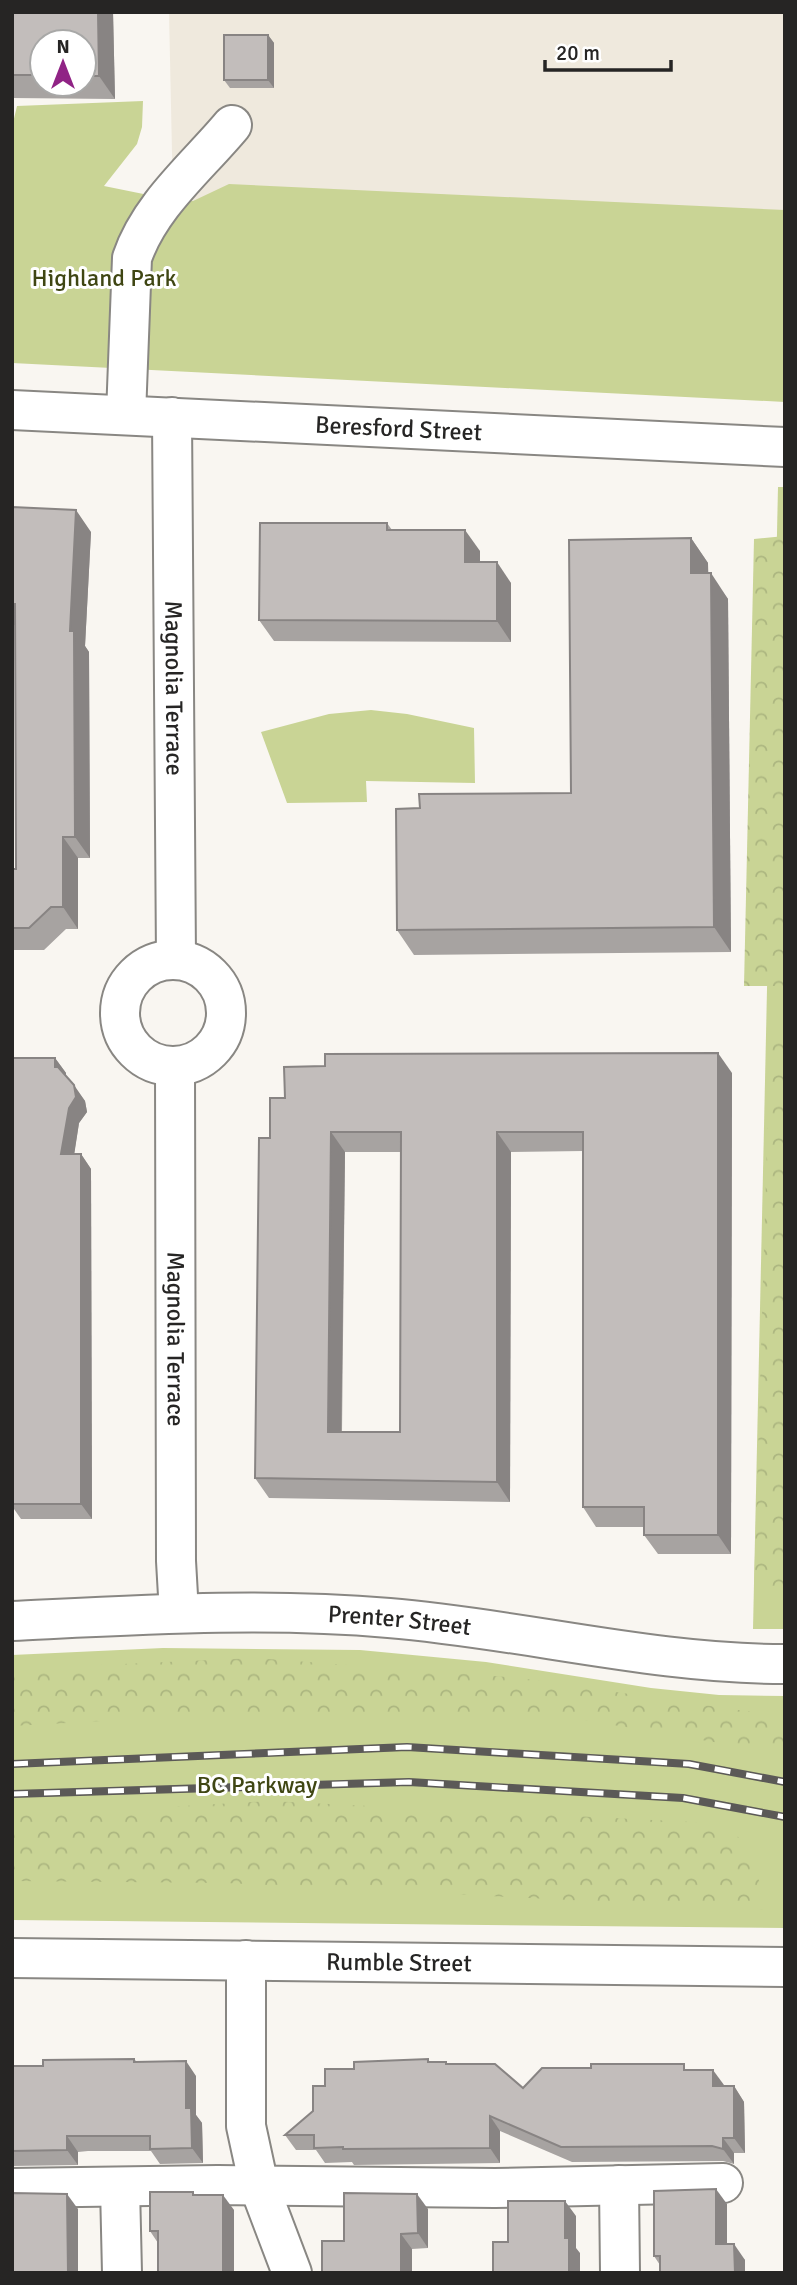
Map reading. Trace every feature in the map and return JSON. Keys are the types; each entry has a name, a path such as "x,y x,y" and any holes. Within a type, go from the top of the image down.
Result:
{"street":[{"path":"126,415 132,258 140,235 165,199 232,125"},
{"name":"Beresford Street","path":"12,410 785,447"},
{"name":"Magnolia Terrace","path":"172,417 176,959"},
{"path":"176,959 193,963 214,978 225,1001 227,1017 223,1032 209,1051 190,1063 175,1066 158,1064 138,1052 124,1033 120,1017 121,999 135,976 158,961 176,959"},
{"name":"Magnolia Terrace","path":"175,1066 176,1561 179,1613"},
{"name":"Prenter Street","path":"12,1621 179,1613 387,1618 440,1623 673,1658 785,1664"},
{"name":"Rumble Street","path":"12,1958 785,1967"},
{"path":"246,1960 246,2126 259,2186 292,2273"},
{"path":"12,2188 495,2188 723,2183"},
{"path":"619,2185 620,2273"},
{"path":"120,2187 122,2273"}],"shaded area":[{"path":"169,12 785,12 785,224 173,200"}],"green space":[{"name":"Highland Park","path":"143,101 142,127 137,144 104,186 173,200 193,201 229,184 785,210 785,402 12,363 12,127 17,106"},
{"path":"778,487 785,487 785,1629 753,1629"},
{"path":"785,536 785,986 744,986 754,539"},
{"path":"371,710 407,714 474,728 475,783 366,781 367,802 287,803 261,732 329,714"},
{"path":"785,1041 785,1588 754,1589 770,1042"},
{"name":"BC Parkway","path":"163,1648 360,1650 486,1662 651,1688 719,1695 785,1696 785,1928 12,1920 12,1655"},
{"path":"255,1658 520,1678 765,1714 785,1736 785,1754 554,1715 177,1717 12,1726 12,1669"},
{"path":"269,1801 732,1824 773,1910 226,1883 12,1881 12,1816"}],"building":[{"path":"12,12 98,12 99,76 98,28 28,28 28,75 12,75"},
{"path":"224,35 268,35 268,80 224,80"},
{"path":"12,507 76,510 70,631 74,631 75,837 63,837 63,907 51,907 29,928 12,928 12,869 16,869"},
{"path":"260,523 387,523 387,530 465,530 465,562 497,562 497,621 259,620"},
{"path":"691,538 691,573 711,573 714,927 397,930 396,809 420,808 419,794 571,793 569,540"},
{"path":"718,1053 718,1535 644,1535 644,1507 583,1507 583,1132 497,1132 497,1482 255,1478 259,1138 270,1138 270,1098 285,1098 284,1067 325,1066 325,1054","holes":["331,1132 401,1132 400,1432 328,1432"]},
{"path":"12,1058 55,1058 55,1067 74,1085 76,1097 69,1108 61,1154 81,1154 81,1504 12,1504"},
{"path":"134,2059 134,2062 186,2061 186,2108 191,2108 192,2148 150,2149 150,2136 67,2136 67,2150 12,2151 12,2066 43,2066 43,2060"},
{"path":"428,2059 428,2062 446,2064 495,2064 523,2088 542,2068 591,2068 591,2064 684,2064 684,2070 713,2070 713,2086 734,2086 734,2138 723,2138 723,2149 712,2146 561,2147 490,2116 490,2148 314,2148 314,2135 285,2135 313,2111 313,2086 325,2086 325,2069 354,2069 354,2062"},
{"path":"716,2189 716,2244 734,2244 735,2273 660,2273 660,2256 654,2256 654,2191"},
{"path":"150,2192 223,2195 223,2273 158,2273 158,2231 150,2231"},
{"path":"12,2193 67,2194 68,2273 12,2273"},
{"path":"344,2193 417,2194 418,2233 401,2234 401,2273 322,2273 322,2241 344,2241"},
{"path":"508,2201 565,2201 569,2273 493,2273 493,2242 508,2242"}],"railway":[{"path":"12,1764 407,1747 689,1764 785,1782"},
{"path":"12,1794 409,1782 683,1798 785,1817"}]}
